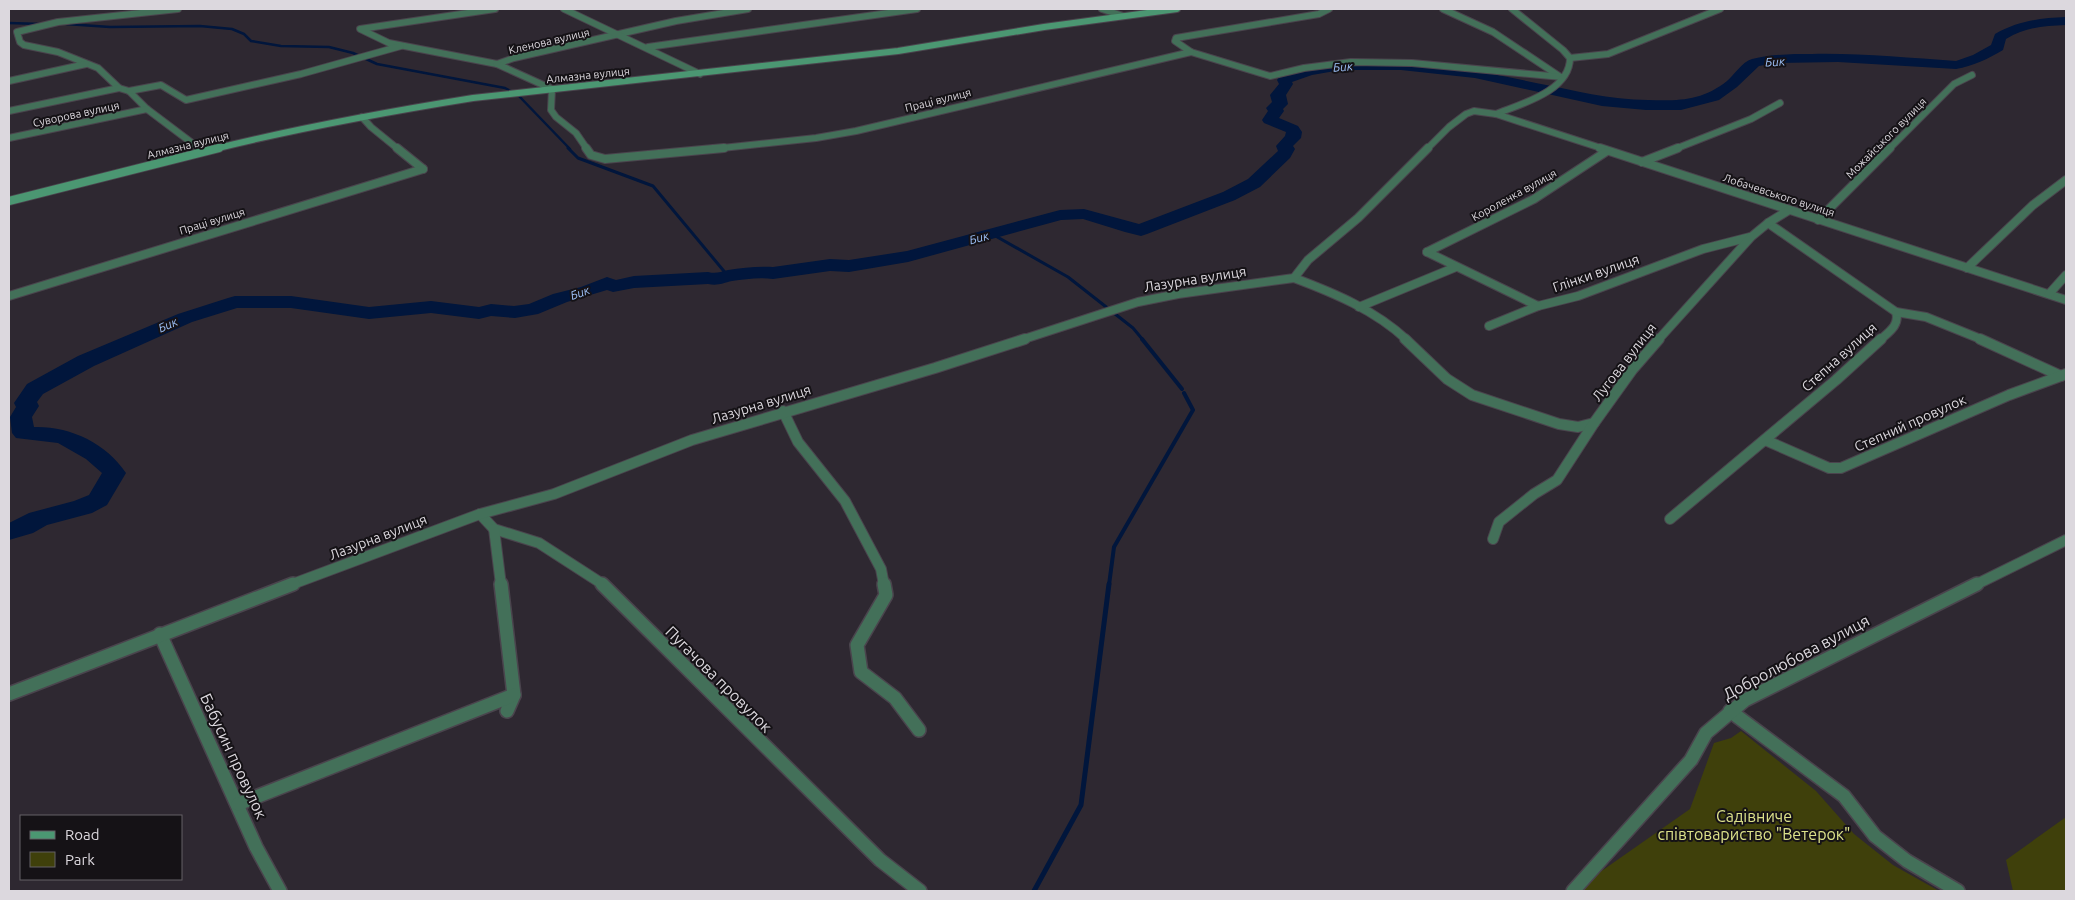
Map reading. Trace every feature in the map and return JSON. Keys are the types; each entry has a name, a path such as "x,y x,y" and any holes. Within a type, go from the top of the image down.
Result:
{"main road":[{"name":"Алмазна вулиця","path":"9,201 202,151 362,117 503,94 898,51 1177,9"}],"street":[{"path":"178,9 58,22 39,25 17,32 20,42 24,45 58,52 98,68 118,88 129,92 147,109 202,151"},
{"name":"Кленова вулиця","path":"495,9 360,29 378,40 497,64 514,58 619,34 748,9"},
{"path":"564,9 700,74"},
{"path":"648,48 917,9"},
{"path":"1102,9 1123,16"},
{"path":"1329,9 1319,14 1176,38 1175,41 1190,52 1270,76 1304,68 1351,62 1412,64 1562,77"},
{"path":"1443,9 1493,32 1562,77"},
{"path":"1515,9 1570,58 1608,54 1720,9"},
{"path":"129,92 161,85 186,100 402,46"},
{"name":"Праці вулиця","path":"552,89 552,110 556,117 576,133 591,155 605,159 631,158 816,138 1190,52"},
{"path":"1496,114 1553,86 1567,73 1570,58"},
{"path":"9,81 86,64"},
{"path":"497,64 552,89"},
{"name":"Можайського вулиця","path":"1818,220 1954,84 1972,76"},
{"path":"9,111 118,88"},
{"path":"1642,162 1751,120 1780,103"},
{"name":"Суворова вулиця","path":"9,138 147,109"},
{"name":"Лобачевського вулиця","path":"1294,278 1308,260 1358,218 1450,127 1466,114 1474,111 1485,111 2066,300"},
{"name":"Праці вулиця","path":"9,296 423,169 371,127 362,117"},
{"name":"Короленка вулиця","path":"1427,252 1534,199 1608,151"},
{"path":"1967,268 2033,205 2066,180"},
{"name":"Лугова вулиця","path":"1493,539 1500,522 1534,494 1557,480 1632,370 1702,289 1751,237 1768,223 1789,210"},
{"path":"1768,223 1896,312 1926,317 2064,375"},
{"name":"Глінки вулиця","path":"1427,252 1538,306 1578,296 1703,249 1751,237"},
{"path":"1359,307 1456,267"},
{"path":"2049,294 2066,275"},
{"path":"1294,278 1339,294 1392,326 1447,379 1472,395 1559,424 1578,426 1594,424"},
{"name":"Лазурна вулиця","path":"9,694 160,634 480,514 554,494 692,440 783,411 952,362 1138,302 1178,294 1294,278"},
{"path":"1489,326 1538,306"},
{"name":"Степна вулиця","path":"1670,518 1836,380 1896,325 1898,318 1896,312"},
{"name":"Степний провулок","path":"1766,440 1829,468 1841,468 1969,411 2064,375"},
{"path":"783,411 798,442 845,501 881,568 886,595 858,645 861,672 895,698 919,730"},
{"name":"Пугачова провулок","path":"480,514 494,529 539,543 606,587 660,644 866,846 920,891"},
{"path":"494,529 513,676 514,695 507,711"},
{"name":"Добролюбова вулиця","path":"1573,891 1692,760 1706,732 1745,700 2066,540"},
{"name":"Бабусин провулок","path":"160,634 256,847 280,891"},
{"path":"238,804 514,695"},
{"path":"1730,711 1844,796 1875,836 1907,860 1958,891"}],"green space":[{"name":"Садівниче співтовариство \"Ветерок\"","path":"1741,731 1816,791 1854,834 1893,865 1939,891 1573,891 1690,809 1714,743 1731,738"},
{"path":"2066,817 2066,891 2013,891 2006,860"}],"waterway":[{"name":"Бик","path":"9,532 24,527 38,519 83,507 98,500 114,473 95,454 67,438 51,434 24,433 21,417 28,406 25,403 35,389 86,361 185,318 235,302 291,302 369,313 431,307 479,313 491,310 515,312 524,309 531,310 560,298 588,291 607,283 613,286 634,282 708,278 716,280 728,276 764,272 773,273 830,265 849,266 908,256 1060,215 1084,214 1141,230 1229,196 1254,183 1284,154 1287,149 1284,146 1293,138 1294,132 1292,129 1270,120 1276,111 1274,108 1280,104 1278,95 1286,84 1284,80 1309,71 1341,66 1401,66 1475,74 1602,101 1646,105 1681,105 1714,97 1732,84 1754,63 1775,59 1838,58 1956,65 1983,56 1998,47 2000,37 2016,28 2039,23 2066,21"},
{"path":"9,23 41,24"},
{"path":"66,24 110,27 200,26 232,29 244,34 251,41 281,46 329,47 353,53 377,64 505,88 518,95 570,149"},
{"path":"568,148 578,158 653,186 728,276"},
{"path":"992,234 1068,277 1133,328 1143,340"},
{"path":"1142,339 1182,389"},
{"path":"1109,585 1114,547 1193,410 1184,393"},
{"path":"1034,891 1081,805 1109,584"}]}
